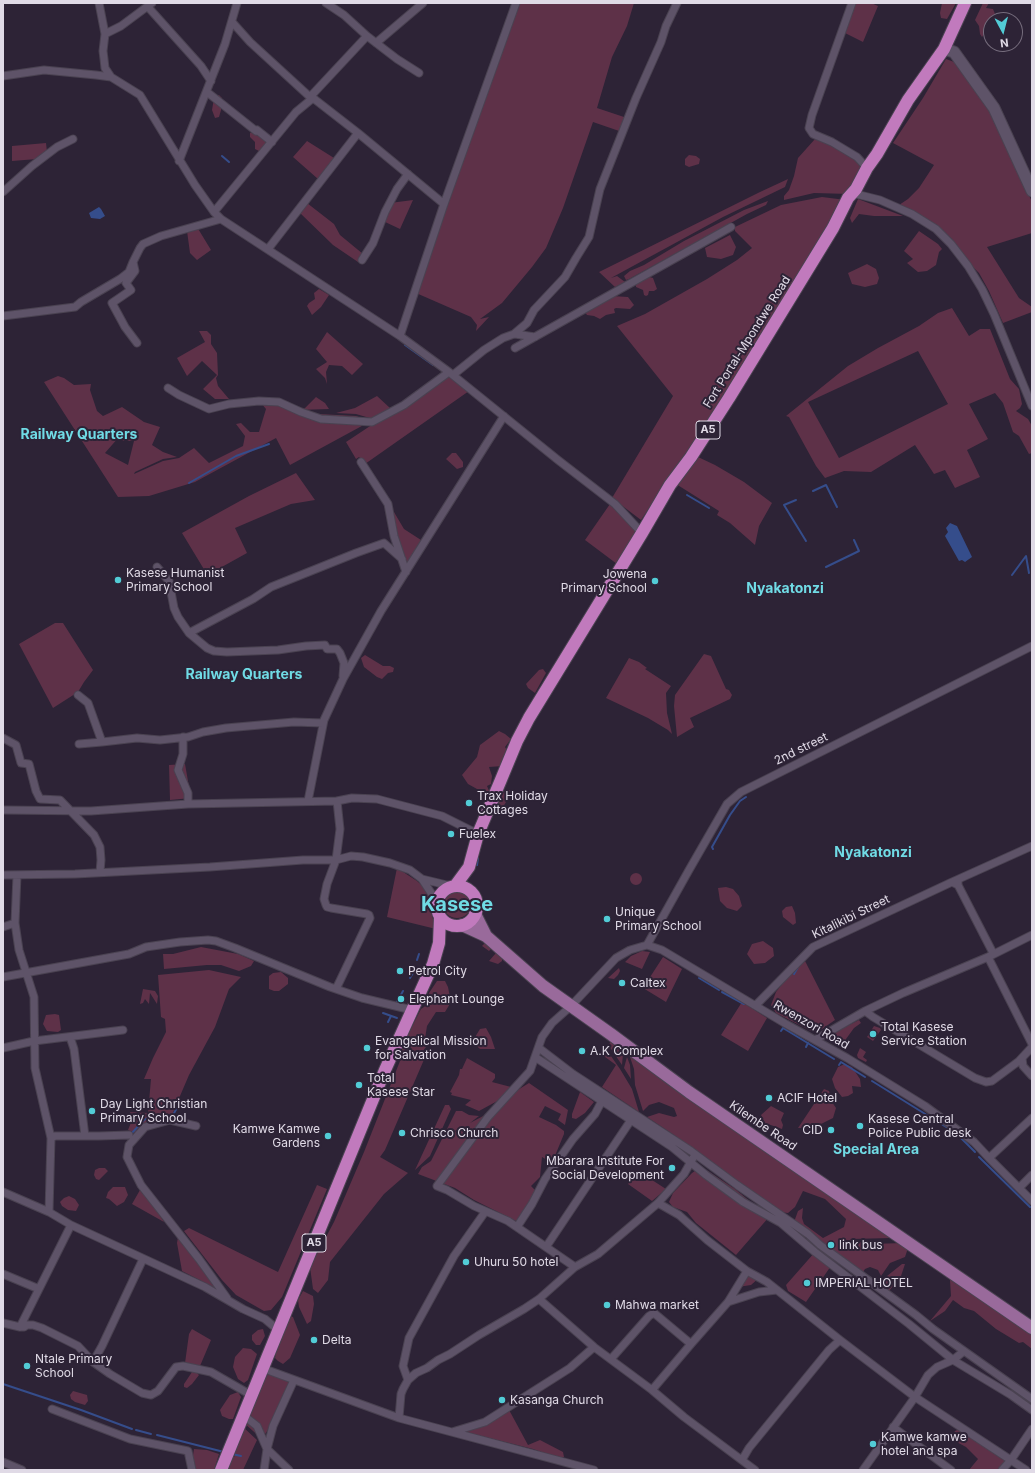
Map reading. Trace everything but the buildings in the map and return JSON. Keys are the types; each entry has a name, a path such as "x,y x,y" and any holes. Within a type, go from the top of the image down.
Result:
{"highway":[{"name":"Fort Portal-Mpondwe Road","path":"453,886 469,867 478,834 506,765 529,718 670,485 691,457 729,398 833,228 850,195 856,189 867,168 878,154 908,100 944,49 965,3"},
{"name":"Fort Portal-Mpondwe Road","path":"469,867 474,894"},
{"path":"453,886 462,886 469,889 474,894"},
{"name":"A5","path":"221,1470 400,1034 432,964 439,943 440,917 437,909 437,902 440,895 445,890 453,886"},
{"name":"Kilembe Road","path":"474,894 477,900 475,914"},
{"name":"A5","path":"439,943 459,926 468,923 475,914"},
{"name":"Kilembe Road","path":"440,917 446,923 459,926"}],"main road":[{"name":"Kilembe Road","path":"475,914 486,936 537,982 715,1110 908,1241 1032,1328"},
{"name":"Kilembe Road","path":"459,926 486,936"}],"street":[{"path":"99,3 105,34 103,51 105,68 111,78"},
{"path":"179,161 207,92 232,23 237,3"},
{"path":"326,3 344,15 367,36 397,59 419,73"},
{"path":"376,43 422,3"},
{"path":"400,336 444,204 516,3"},
{"path":"168,388 179,395 209,409 229,404 259,401 279,402 321,419 372,422 404,405 503,338 515,334 527,323 534,310 565,277 589,237 600,189 636,98 677,3"},
{"path":"852,3 812,115 809,128 812,134 832,142 857,157 867,168"},
{"path":"105,34 121,26 150,5 201,66 210,81"},
{"path":"232,23 250,42 312,97 444,204"},
{"path":"214,212 296,112 312,97 367,36"},
{"path":"944,49 954,52 994,108 1032,191"},
{"path":"3,76 44,70 111,78 140,95 179,161 214,212 221,219 400,336 451,373 615,504 642,533"},
{"path":"207,92 272,142"},
{"path":"268,249 358,133"},
{"path":"3,192 57,146 74,139"},
{"path":"362,260 373,243 385,212 394,195 408,174"},
{"path":"850,195 856,194 880,200 912,214 936,229 951,244 968,266 994,314 1032,406"},
{"path":"3,316 75,307 129,272 143,244 149,240 221,219"},
{"path":"515,348 731,227"},
{"path":"133,262 135,271 126,283 130,290 112,303 125,327 137,343"},
{"path":"515,334 535,336"},
{"path":"308,801 323,723 343,679 378,616 504,416"},
{"path":"361,462 388,504 394,536 406,572"},
{"path":"189,633 253,599 271,587 384,543 402,559"},
{"path":"157,567 169,581 175,612 189,633 207,648 214,651 227,652 278,650 326,644 327,649 337,649 340,653 344,663 343,679"},
{"name":"2nd street","path":"647,945 727,804 741,792 1032,646"},
{"path":"78,694 88,703 102,742"},
{"path":"79,744 137,738 160,740 184,737 226,728 294,722 323,723"},
{"path":"184,737 183,754 178,770 188,793 188,804"},
{"path":"3,738 16,745 21,763 29,764 36,791 40,799 60,800 94,835 100,847 100,872"},
{"path":"3,810 91,812 188,804 308,801 338,802 352,798 377,799 442,816 478,834"},
{"path":"336,988 370,918 367,914 327,907 324,899 327,884 336,860 340,829 338,802"},
{"name":"Kitalikibi Street","path":"756,1005 813,947 1032,846"},
{"path":"3,875 210,867 303,860 336,860 351,856 390,863 410,870 422,879 437,902"},
{"path":"17,875 15,923 20,950 34,996 35,1068 51,1138 49,1212"},
{"path":"422,879 453,886"},
{"path":"865,1011 872,1017 975,1078 986,1082 992,1081 1015,1064 1032,1046 956,882"},
{"path":"3,927 15,923"},
{"path":"815,1040 865,1011 990,955 1032,934"},
{"path":"3,977 129,954 146,947 208,940 216,941 235,948 362,998 412,1010"},
{"path":"575,1267 508,1221 485,1212 447,1190 437,1186 488,1117 530,1071 542,1037 552,1022 570,1006 616,958 630,950 647,945"},
{"name":"Rwenzori Road","path":"647,945 662,950 925,1106 974,1142 1032,1201"},
{"path":"3,1048 34,1041 122,1030"},
{"path":"70,1037 74,1049 85,1136"},
{"path":"539,1048 631,1120 672,1147 730,1192 781,1223 815,1252 914,1327 953,1360 1011,1395 1032,1410"},
{"path":"535,1057 696,1155 808,1234 820,1245 964,1352 1032,1399"},
{"path":"1022,1058 1023,1066"},
{"path":"1015,1064 1023,1066 1032,1076"},
{"path":"517,1227 532,1204 545,1179 573,1139 595,1114 604,1098"},
{"path":"989,1158 1032,1118"},
{"path":"196,1126 170,1120 145,1127 128,1145 128,1157 141,1185 199,1259 228,1300"},
{"path":"546,1247 631,1120"},
{"path":"51,1138 55,1136 129,1135"},
{"path":"399,1418 402,1388 408,1380 416,1373 427,1368 539,1299 575,1267 598,1254 658,1203 684,1174 696,1155"},
{"path":"1019,1188 1032,1175"},
{"path":"3,1192 49,1212 71,1226 205,1287 243,1309 265,1319 278,1330"},
{"path":"658,1203 679,1214 707,1240 747,1271 764,1280 915,1397 1026,1470"},
{"path":"408,1380 403,1366 409,1338 454,1256 485,1212"},
{"path":"20,1327 71,1226"},
{"path":"93,1362 143,1259"},
{"path":"652,1390 728,1302 747,1271"},
{"path":"3,1274 39,1289"},
{"path":"728,1302 759,1292 777,1290"},
{"path":"539,1299 594,1347 755,1470"},
{"path":"611,1359 649,1316 654,1313 691,1344"},
{"path":"3,1323 20,1327 33,1325 78,1346 93,1362 142,1393 151,1395 158,1391 176,1367 183,1366 211,1372 251,1395"},
{"path":"742,1460 749,1448 829,1350 840,1340"},
{"path":"452,1432 485,1422 532,1394 570,1368 594,1347"},
{"path":"863,1470 915,1397 928,1375 937,1367 953,1360 964,1352"},
{"path":"262,1368 399,1418 594,1470"},
{"path":"264,1470 267,1449 273,1426 294,1380"},
{"path":"52,1409 130,1439 188,1451 192,1470"},
{"path":"243,1415 257,1426 267,1449 289,1470"},
{"path":"893,1427 952,1470"},
{"path":"1002,1470 1011,1460 1032,1429"},
{"path":"3,1462 22,1470"}],"shaded area":[{"path":"517,3 634,3 627,26 612,57 597,108 627,118 622,132 593,122 563,208 546,248 502,303 480,319 489,317 476,331 477,325 471,317 416,293"},
{"path":"854,3 871,3 878,6 863,42 845,33"},
{"path":"942,3 956,3 947,19 941,18 940,13"},
{"path":"983,3 989,3 986,8 993,9 994,12 983,12 982,37 979,26 975,20"},
{"path":"946,59 957,63 988,104 1032,202 1032,233 987,247 1019,298 1032,307 1032,312 1003,323 989,291 979,273 968,262 951,238 935,225 899,205 908,199 919,188 934,165 893,143 923,98"},
{"path":"219,95 222,98 221,110 219,117 215,118 212,110 214,98"},
{"path":"254,131 265,140 266,143 259,151 255,149 255,142 250,137 250,133"},
{"path":"815,139 828,140 864,163 850,194 814,193 784,200 784,196 789,190 794,176 798,158"},
{"path":"307,141 334,158 318,179 293,157"},
{"path":"46,143 47,152 37,159 12,161 12,146"},
{"path":"689,155 696,156 700,159 699,164 689,167 685,165 685,159"},
{"path":"788,179 785,187 723,217 611,278 617,276 625,282 615,287 599,272 760,192"},
{"path":"822,197 846,200 712,414 641,520 612,498 673,396 617,326 645,314 707,279 737,260 752,248 735,231 735,227 781,205"},
{"path":"858,199 903,216 874,216 859,214 852,223 850,218"},
{"path":"413,200 400,229 383,221 390,203"},
{"path":"768,201 766,205 626,280 624,276 630,271 644,265 684,241 744,210"},
{"path":"307,203 334,224 340,235 363,254 358,262 333,245 299,212"},
{"path":"197,227 211,250 197,260 190,253 187,231"},
{"path":"919,231 938,244 942,249 939,252 936,265 927,271 918,272 907,263 913,259 904,251"},
{"path":"730,235 736,247 733,255 721,259 707,257 705,248"},
{"path":"867,264 876,269 879,278 877,284 865,287 852,284 848,273"},
{"path":"646,276 653,278 657,289 654,291 649,291 648,295 646,296 644,295 643,290 636,287 636,285"},
{"path":"319,289 329,295 321,307 312,315 307,306 315,299 314,293"},
{"path":"612,296 628,297 634,305 630,309 616,308 614,309 615,313 606,315 600,319 587,315 585,312"},
{"path":"952,308 969,336 980,329 990,329 1010,379 1019,389 1022,404 1016,411 1028,419 1032,426 1032,453 1029,454 1019,436 1013,432 1003,403 995,393 969,404 988,439 967,450 980,477 955,488 945,470 934,474 915,445 871,472 844,471 825,478 816,466 789,417 786,416 848,366 919,326 938,313","holes":["918,351 948,404 839,458 808,402"]},
{"path":"199,331 207,331 211,335 211,344 217,353 218,375 216,378 218,386 229,399 215,399 203,389 217,375 202,361 187,376 177,358 205,342"},
{"path":"327,332 363,364 352,375 342,366 329,365 326,372 327,384 325,378 316,369 327,362 316,349"},
{"path":"447,375 469,391 365,464 359,457 356,459 346,442"},
{"path":"58,376 74,385 91,384 90,390 97,411 103,416 122,407 144,422 160,427 152,445 163,452 177,457 163,459 135,472 134,474 163,461 179,458 194,448 209,463 243,446 245,436 236,424 241,423 250,432 259,432 266,409 261,403 279,405 300,413 356,416 371,421 290,465 276,438 195,482 149,496 118,497 44,382","holes":["117,430 123,441 134,441 128,465 105,453 119,437"]},
{"path":"377,396 390,408 373,419 356,414 336,413 355,408"},
{"path":"316,397 325,403 329,409 299,410 304,409"},
{"path":"452,453 456,453 463,462 463,467 457,469 446,459"},
{"path":"698,457 744,482 772,503 759,526 755,545 730,523 717,515 719,511 676,484"},
{"path":"296,473 315,500 291,504 235,528 247,553 220,568 205,571 182,533 249,496"},
{"path":"610,504 636,527 636,533 617,564 585,540"},
{"path":"391,507 404,529 421,540 406,565 396,534"},
{"path":"55,623 63,623 93,670 78,692 53,708 19,644"},
{"path":"704,654 711,656 726,689 729,690 732,695 730,699 690,718 694,727 677,737 674,706 675,695"},
{"path":"365,655 383,666 390,666 394,668 393,672 388,673 382,679 377,677 364,667 361,658"},
{"path":"629,658 639,662 647,668 645,669 671,686 666,693 667,713 672,734 648,718 606,698"},
{"path":"543,669 546,673 535,693 528,688 526,684 539,670"},
{"path":"499,731 511,739 505,747 508,752 503,766 489,767 492,776 491,784 487,786 490,793 486,794 468,784 462,775 477,757 480,745"},
{"path":"185,764 191,798 170,800 169,765"},
{"path":"505,790 510,790 506,802 503,807 496,807"},
{"path":"397,868 424,887 429,897 431,912 436,929 387,917"},
{"path":"634,873 638,873 642,879 638,885 634,885 630,881 630,877"},
{"path":"726,887 733,889 739,896 742,906 737,911 727,908 720,901 718,888"},
{"path":"457,890 467,894 471,904 467,914 457,918 447,914 443,904 447,894"},
{"path":"792,906 795,913 796,923 793,925 783,917 782,911 786,907"},
{"path":"763,941 773,948 774,956 765,963 754,964 747,954 752,944"},
{"path":"486,942 502,957 502,961 498,964 489,961 496,953 491,949 489,951 482,946"},
{"path":"201,947 238,954 254,961 251,966 239,971 221,965 164,969 163,954 173,954"},
{"path":"642,951 650,952 642,969 625,962 631,956"},
{"path":"663,957 682,969 666,1002 643,988"},
{"path":"804,959 835,1020 816,1032 811,1031 776,1013 771,1005 776,992 788,975"},
{"path":"619,968 620,971 614,979 608,978"},
{"path":"209,970 241,977 229,989 215,1027 189,1075 171,1117 153,1119 146,1123 136,1133 128,1130 132,1120 130,1112 148,1113 151,1079 144,1079 166,1032 165,1019 161,1017 158,975"},
{"path":"281,972 288,978 288,984 279,991 269,989 269,976 273,973"},
{"path":"437,981 445,981 448,987 451,1002 445,1012 436,1012 427,1026 425,1039 423,1042 426,1047 423,1051 426,1055 385,1150 380,1157 408,1173 384,1194 330,1262 328,1280 318,1293 313,1289 310,1267 334,1222 364,1152 402,1056 400,1052 401,1048 421,1009 427,1005 429,993"},
{"path":"143,989 155,991 158,996 157,1004 150,993 149,1004 145,999 143,1003 140,1004"},
{"path":"742,1002 767,1018 748,1051 721,1035"},
{"path":"46,1015 59,1015 61,1030 58,1032 47,1031 43,1024"},
{"path":"859,1020 861,1023 854,1028 846,1039 846,1046 844,1050 832,1042 830,1039 833,1033"},
{"path":"874,1026 880,1028 881,1030 873,1041 867,1037"},
{"path":"486,1028 495,1049 480,1049 472,1042 480,1029"},
{"path":"610,1042 618,1046 623,1054 622,1065 609,1046"},
{"path":"860,1048 866,1052 863,1057 867,1060 866,1062 858,1058 857,1055"},
{"path":"606,1049 632,1089 639,1112 602,1087 616,1065 601,1054"},
{"path":"629,1054 892,1238 850,1239 852,1241 872,1244 903,1243 908,1248 905,1257 890,1263 881,1276 878,1270 870,1267 865,1269 861,1275 794,1222 798,1211 803,1208 802,1218 804,1224 823,1238 844,1227 846,1219 825,1199 803,1191 795,1207 788,1213 779,1212 752,1191 740,1185 674,1135 647,1117 659,1113 674,1117 677,1116 674,1108 659,1102 649,1105 643,1111 635,1085 634,1069"},
{"path":"627,1057 630,1065 631,1079 624,1068"},
{"path":"467,1058 495,1074 495,1078 492,1082 511,1087 501,1099 479,1111 465,1105 471,1100 451,1095 452,1093 450,1092 459,1075 460,1069 462,1069"},
{"path":"845,1064 852,1067 860,1079 861,1087 852,1086 853,1093 842,1097 835,1088 832,1079 838,1067"},
{"path":"529,1083 568,1110 565,1125 558,1120 561,1114 545,1106 539,1117 556,1125 564,1131 564,1134 552,1163 542,1157 540,1177 531,1186 537,1192 518,1222 474,1200 455,1188 418,1174 422,1167 431,1161 442,1139 462,1128 444,1135 456,1111 462,1111 469,1115 479,1116 470,1123 504,1105 516,1091"},
{"path":"824,1089 829,1091 832,1102 836,1108 833,1118 817,1126 812,1124 806,1128 798,1128"},
{"path":"580,1092 594,1102 585,1113 576,1119 572,1118 572,1114"},
{"path":"445,1105 449,1105 451,1109 430,1156 415,1170"},
{"path":"771,1106 784,1113 781,1120 783,1125 782,1129 765,1123 761,1115"},
{"path":"105,1168 108,1171 99,1180 96,1179 94,1175 95,1170"},
{"path":"699,1168 708,1171 735,1189 769,1217 736,1255 696,1223 687,1212 673,1207 669,1202 673,1193 692,1173"},
{"path":"638,1171 666,1189 652,1201 628,1184"},
{"path":"317,1185 327,1189 282,1297 271,1310 264,1311 236,1295 222,1280 184,1231 189,1228 278,1272"},
{"path":"113,1187 125,1187 128,1195 124,1202 117,1206 106,1198 108,1192"},
{"path":"140,1190 157,1211 164,1222 132,1204"},
{"path":"69,1196 75,1199 79,1205 76,1211 68,1210 62,1206 60,1202"},
{"path":"178,1237 223,1292 182,1271 177,1243"},
{"path":"815,1252 833,1263 806,1302 788,1291 786,1285"},
{"path":"902,1264 905,1264 901,1276 889,1291 884,1290 887,1276"},
{"path":"745,1271 759,1278 751,1285 738,1287"},
{"path":"950,1280 955,1280 1032,1332 1032,1349 1023,1342 1019,1343 996,1329 974,1311 964,1308 953,1300 945,1311 930,1321 951,1296"},
{"path":"303,1291 313,1296 314,1304 311,1321 307,1324 299,1307 298,1300"},
{"path":"290,1316 293,1317 300,1335 290,1358 283,1364 275,1358"},
{"path":"192,1329 211,1340 200,1366 185,1363 189,1334"},
{"path":"263,1329 265,1336 260,1345 256,1345 252,1340 252,1335 258,1330"},
{"path":"243,1348 251,1349 257,1354 248,1380 244,1383 238,1379 233,1367 235,1357"},
{"path":"195,1371 199,1375 187,1388 184,1387 184,1384 192,1372"},
{"path":"265,1371 292,1381 271,1425 262,1439 244,1423"},
{"path":"73,1391 87,1395 88,1401 85,1405 71,1399 70,1395"},
{"path":"238,1392 241,1397 233,1419 222,1416 220,1410 230,1395"},
{"path":"508,1408 528,1445 540,1440 563,1452 564,1457 558,1458 533,1449 461,1431"},
{"path":"242,1426 257,1440 243,1470 224,1470 231,1452 235,1457 234,1452 239,1443"},
{"path":"961,1428 1006,1458 999,1470 969,1470 978,1459 966,1447 951,1439 955,1431"},
{"path":"194,1449 207,1450 219,1454 214,1470 196,1470 192,1461"}],"water":[{"path":"99,207 105,216 100,219 91,218 89,213"},
{"path":"950,523 957,526 972,557 965,562 962,560 959,561 945,536 948,532 946,528"}],"waterway":[{"path":"222,156 229,162"},
{"path":"405,345 433,365"},
{"path":"189,483 236,456 269,444"},
{"path":"813,491 826,485 837,507"},
{"path":"687,495 709,508"},
{"path":"796,500 784,505 806,541"},
{"path":"826,567 859,551 854,540"},
{"path":"1012,575 1026,556 1029,573"},
{"path":"713,849 712,847 730,815 740,801 746,797"},
{"path":"496,807 499,799"},
{"path":"477,865 478,858"},
{"path":"417,960 419,954"},
{"path":"794,974 798,967"},
{"path":"410,978 413,973"},
{"path":"699,978 719,990"},
{"path":"397,1002 403,991"},
{"path":"722,992 744,1004"},
{"path":"383,1013 397,1018"},
{"path":"388,1022 391,1016"},
{"path":"781,1031 783,1028 834,1059"},
{"path":"806,1047 808,1043"},
{"path":"839,1065 841,1062 865,1077"},
{"path":"872,1081 951,1130"},
{"path":"131,1134 144,1120 153,1115 173,1115 178,1106"},
{"path":"958,1135 975,1152"},
{"path":"979,1157 1030,1207"},
{"path":"3,1384 132,1429"},
{"path":"136,1430 151,1434"},
{"path":"157,1435 224,1452"},
{"path":"232,1454 241,1456"}],"place":[{"name":"Kasese Humanist Primary School","path":"118,580"},
{"name":"Jowena Primary School","path":"655,581"},
{"name":"Trax Holiday Cottages","path":"469,803"},
{"name":"Fuelex","path":"451,834"},
{"name":"Unique Primary School","path":"607,919"},
{"name":"Petrol City","path":"400,971"},
{"name":"Caltex","path":"622,983"},
{"name":"Elephant Lounge","path":"401,999"},
{"name":"Total Kasese Service Station","path":"873,1034"},
{"name":"Evangelical Mission for Salvation","path":"367,1048"},
{"name":"A.K Complex","path":"582,1051"},
{"name":"Total Kasese Star","path":"359,1085"},
{"name":"ACIF Hotel","path":"769,1098"},
{"name":"Day Light Christian Primary School","path":"92,1111"},
{"name":"Kasese Central Police Public desk","path":"860,1126"},
{"name":"CID","path":"831,1130"},
{"name":"Chrisco Church","path":"402,1133"},
{"name":"Kamwe Kamwe Gardens","path":"328,1136"},
{"name":"Mbarara Institute For Social Development","path":"672,1168"},
{"name":"link bus","path":"831,1245"},
{"name":"Uhuru 50 hotel","path":"466,1262"},
{"name":"IMPERIAL HOTEL","path":"807,1283"},
{"name":"Mahwa market","path":"607,1305"},
{"name":"Delta","path":"314,1340"},
{"name":"Ntale Primary School","path":"27,1366"},
{"name":"Kasanga Church","path":"502,1400"},
{"name":"Kamwe kamwe hotel and spa","path":"873,1444"}],"district":[{"name":"Railway Quarters","path":"79,435"},
{"name":"Nyakatonzi","path":"785,589"},
{"name":"Railway Quarters","path":"244,675"},
{"name":"Nyakatonzi","path":"873,853"},
{"name":"Kasese","path":"457,905"},
{"name":"Special Area","path":"876,1150"}]}
